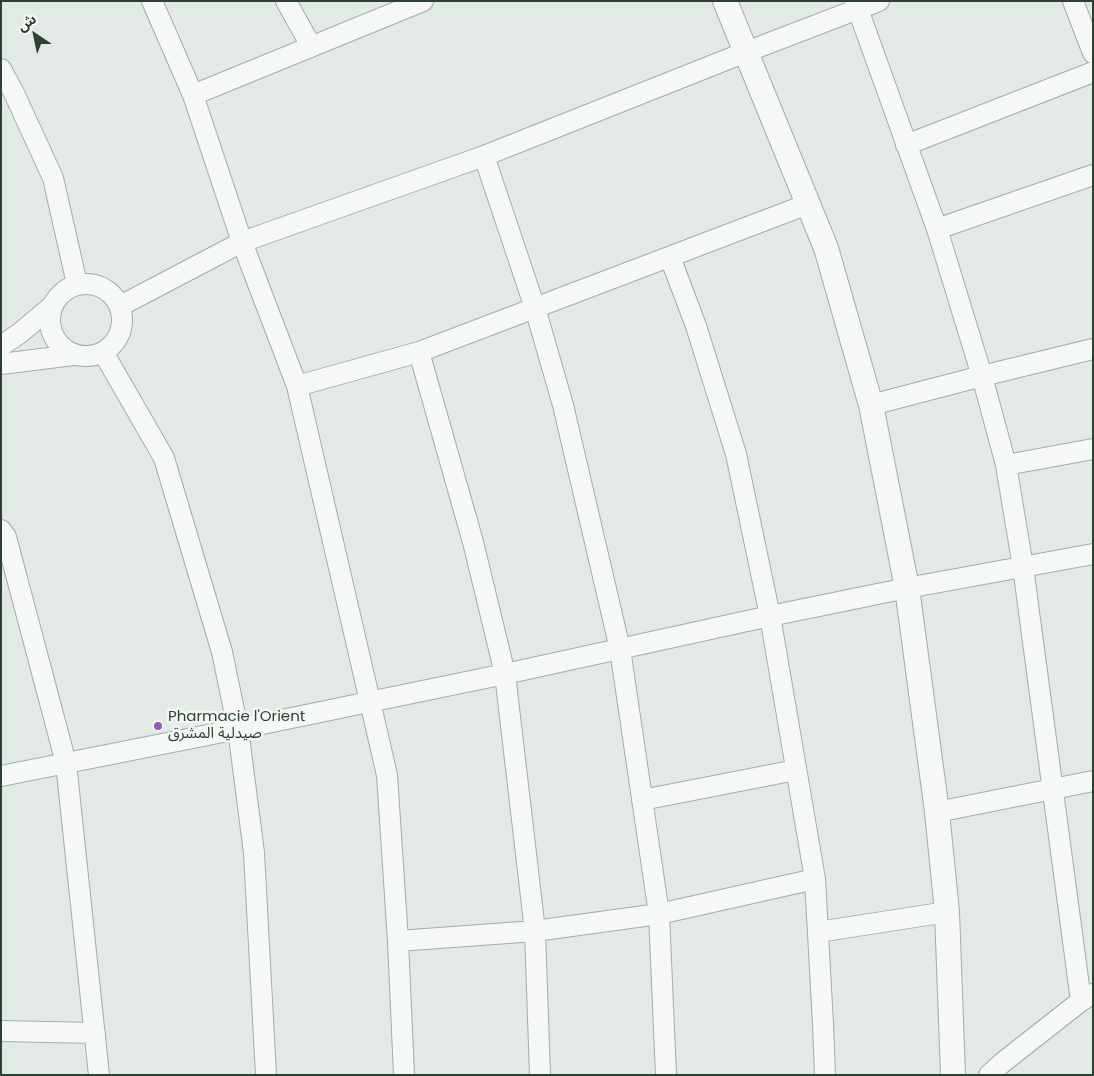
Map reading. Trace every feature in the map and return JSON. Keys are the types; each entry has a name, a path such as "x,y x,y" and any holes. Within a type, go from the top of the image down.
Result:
{"street":[{"path":"152,1 193,94 242,242 297,386 387,775 398,941 404,1075"},
{"path":"286,1 311,46"},
{"path":"193,94 423,1"},
{"path":"724,1 826,248 872,405 907,588 937,812 947,912 953,1075"},
{"path":"120,306 242,242 484,156 746,52 857,5 878,1"},
{"path":"1073,1 1093,53"},
{"path":"857,5 937,229 982,376 1006,465 1023,567 1052,790 1087,998 1002,1063 990,1075"},
{"path":"1,69 53,178 76,284"},
{"path":"906,145 1093,72"},
{"path":"484,156 535,308 563,405 620,649 658,914 666,1075"},
{"path":"937,229 1093,174"},
{"path":"297,386 419,352 808,204"},
{"path":"670,257 696,326 736,454 770,616 814,879 823,1024 824,1075"},
{"path":"1,364 73,355 83,357 94,356 112,346 118,338 122,327 120,306 115,297 98,285 76,284 61,293 51,308 49,322 52,336 61,347 73,355"},
{"path":"1,346 51,308"},
{"path":"872,405 1093,349"},
{"path":"103,352 164,458 222,652 238,729 254,853 266,1075"},
{"path":"419,352 473,542 504,674 535,931 540,1075"},
{"path":"1006,465 1093,449"},
{"path":"1,530 6,537 66,763 99,1075"},
{"path":"1,776 504,674 907,588 1093,554"},
{"path":"642,800 796,770"},
{"path":"937,812 1093,782"},
{"path":"398,941 535,931 658,914 814,879"},
{"path":"818,932 947,912"},
{"path":"1,1031 95,1033"}],"place":[{"name":"Pharmacie l'Orient صيدلية المشرق","path":"158,726"}]}
